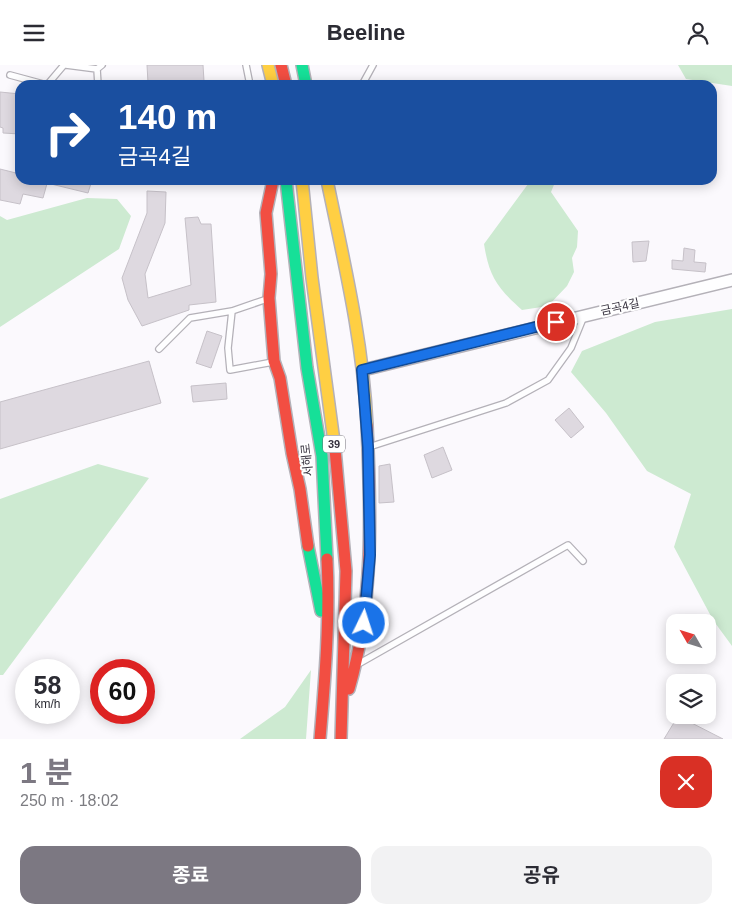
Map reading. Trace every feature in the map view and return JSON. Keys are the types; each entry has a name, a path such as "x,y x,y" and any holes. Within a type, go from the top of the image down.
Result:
{"main road":[{"path":"268,65 272,80"},
{"path":"281,65 285,80"},
{"path":"302,65 305,80"},
{"path":"272,185 266,213 271,274 269,298 274,361 280,378 306,534 326,638"},
{"name":"서해로","path":"287,185 307,368 322,456 328,584 325,683 320,739"},
{"name":"39","path":"303,185 312,278 335,449 346,571 341,739"},
{"path":"328,185 355,314 362,370 368,447 370,555 364,623 356,665 342,709"}],"street":[{"name":"금곡4길","path":"362,370 732,280"}],"lane":[{"path":"52,80 65,65 96,69 102,65"},
{"path":"246,65 249,80"},
{"path":"365,80 373,65"},
{"path":"96,69 97,80"},
{"path":"10,75 29,80"},
{"path":"264,188 266,213"},
{"path":"158,349 190,319 232,311 269,298"},
{"path":"232,311 228,348 230,370 274,361"},
{"path":"368,447 506,403 548,380 571,348 584,316"},
{"path":"356,665 568,545 583,561"}],"green space":[{"path":"678,65 732,65 732,86 717,84 717,80 686,79"},
{"path":"527,185 554,185 551,192 578,231 577,247 572,258 574,272 567,286 548,306 522,310 500,288 489,265 484,244"},
{"path":"87,198 117,199 131,216 119,249 0,327 0,216 7,220"},
{"path":"732,309 732,646 716,624 716,614 710,614 674,547 691,494 647,471 606,413 571,372 582,351 655,322"},
{"path":"98,464 149,478 3,675 0,675 0,499"},
{"path":"311,670 306,739 240,739 285,707"}],"building":[{"path":"147,65 203,65 204,80 148,80"},
{"path":"0,92 15,94 15,134 3,133 3,128 0,127"},
{"path":"0,169 15,173 15,185 47,185 43,198 23,194 20,204 0,200"},
{"path":"55,185 90,185 88,193"},
{"path":"147,191 166,192 165,223 145,274 148,298 191,285 185,218 198,217 201,224 211,224 216,302 189,305 189,310 142,326 128,300 122,278 147,213"},
{"path":"649,241 646,261 633,262 632,242"},
{"path":"684,248 695,250 694,262 706,263 705,272 672,269 672,260 683,261"},
{"path":"207,331 222,336 211,368 196,363"},
{"path":"149,361 161,403 0,449 0,402"},
{"path":"226,383 227,399 193,402 191,386"},
{"path":"569,408 584,427 571,438 555,420"},
{"path":"443,447 452,470 432,478 424,455"},
{"path":"390,464 394,502 379,503 379,466"},
{"path":"673,724 694,724 723,739 664,739"}],"traffic: fast":[{"path":"302,65 305,80"},
{"path":"287,185 307,368 322,456 327,559"},
{"path":"308,546 321,611"}],"traffic: slow":[{"path":"268,65 272,80"},
{"path":"303,185 312,278 335,449"},
{"path":"328,185 357,332 367,425"}],"traffic: jam":[{"path":"281,65 285,80"},
{"path":"272,185 266,213 271,274 269,298 274,361 280,378 308,546"},
{"path":"349,689 357,657 367,591 370,525 367,425"},
{"path":"335,449 346,571 341,739"},
{"path":"320,739 327,627 327,559"}],"route":[{"path":"364,623 370,555 368,447 362,370 556,322"}]}
